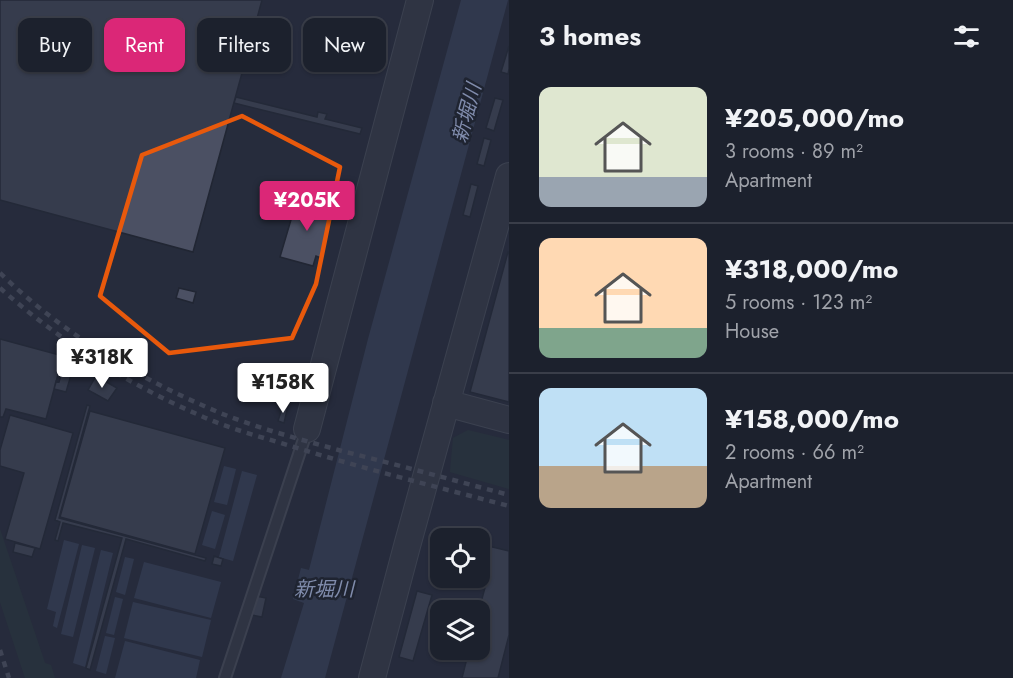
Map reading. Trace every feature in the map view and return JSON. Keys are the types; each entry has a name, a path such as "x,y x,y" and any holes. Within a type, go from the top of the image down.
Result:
{"street":[{"path":"307,429 420,0"},
{"path":"372,678 509,176"},
{"path":"446,403 509,420"}],"lane":[{"path":"225,678 307,429"}],"highlighted area":[{"path":"242,116 340,167 316,284 292,338 169,353 100,296 142,155"}],"shaded area":[{"path":"468,430 509,440 509,489 450,472 453,438"},
{"path":"0,529 45,663 51,665 55,678 25,678 0,602"}],"water":[{"name":"新堀川","path":"461,0 508,0 325,678 281,678 304,603 293,599 301,568 309,570 368,339"},
{"path":"224,466 236,469 227,505 214,502"},
{"path":"242,471 257,475 233,561 219,557"},
{"path":"212,511 225,515 215,549 202,545"},
{"path":"64,540 79,544 57,628 53,626 56,612 47,609"},
{"path":"82,545 95,548 73,637 61,634"},
{"path":"101,550 113,553 85,667 73,663"},
{"path":"125,557 134,559 125,595 116,592"},
{"path":"144,562 221,582 211,618 134,598"},
{"path":"115,597 123,599 114,635 106,633"},
{"path":"133,602 211,620 202,657 124,638"},
{"path":"105,636 115,638 106,674 96,671"},
{"path":"125,641 200,660 196,678 115,678"}],"building":[{"path":"0,0 262,0 257,18 197,18 197,72 242,72 193,252 0,200"},
{"path":"509,46 509,69 508,74 501,72"},
{"path":"236,97 317,117 318,112 327,114 325,119 362,128 360,134 234,103"},
{"path":"495,98 503,100 494,131 486,128"},
{"path":"484,138 491,140 484,166 477,164"},
{"path":"471,184 478,186 470,217 463,215"},
{"path":"298,196 312,200 311,203 335,210 321,258 316,256 313,266 280,257"},
{"path":"509,252 509,402 470,392"},
{"path":"179,288 196,292 193,303 176,298"},
{"path":"0,339 63,356 46,419 6,409 3,417 0,417"},
{"path":"62,372 71,375 66,392 54,389"},
{"path":"96,376 117,388 108,401 88,390"},
{"path":"87,405 90,406 59,518 206,558 205,561 126,539 90,670 86,668 122,538 63,523 58,541 55,540 60,522 55,520"},
{"path":"283,405 288,406 284,423 278,421"},
{"path":"90,411 225,448 195,554 60,517"},
{"path":"10,415 73,433 40,549 5,539 24,473 0,466 0,450"},
{"path":"15,543 35,548 32,557 13,552"},
{"path":"490,546 509,551 509,635 498,678 462,678 466,660 490,660 490,600 482,600 485,588 490,588"},
{"path":"214,556 223,559 221,566 212,564"},
{"path":"417,591 432,595 413,661 399,657"},
{"path":"256,596 266,598 262,617 252,615"}],"railway":[{"path":"0,273 46,313 96,348 149,379 204,406 238,420 290,436 509,495"},
{"path":"0,288 70,343 120,375 210,420 347,463 509,506"},
{"path":"0,650 9,678"}]}
